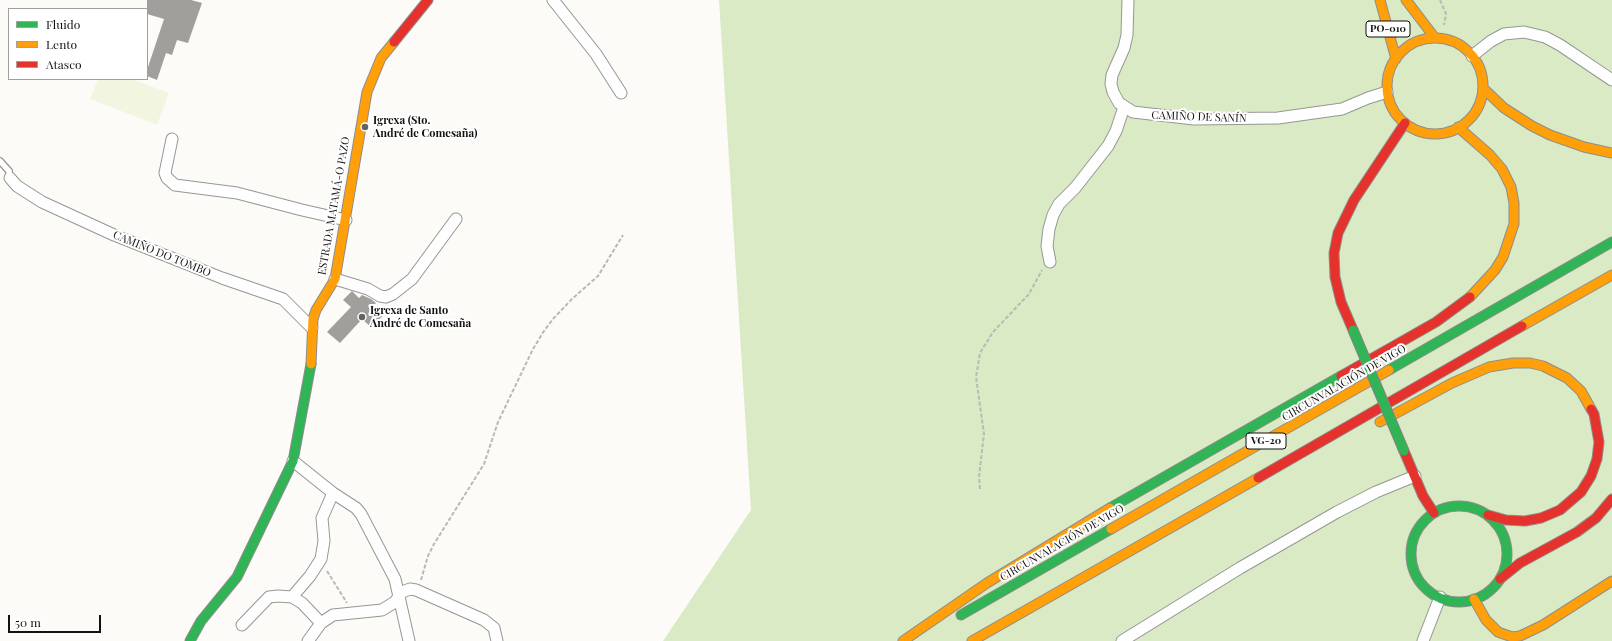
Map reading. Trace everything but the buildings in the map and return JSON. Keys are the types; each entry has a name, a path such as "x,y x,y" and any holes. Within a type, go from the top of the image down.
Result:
{"main road":[{"name":"ESTRADA MATAMÁ-O PAZO","path":"190,641 201,621 237,577 293,461 311,367 312,328 316,310 335,279 346,220 363,107 371,81 381,58 428,0"},
{"name":"PO-010","path":"1380,0 1396,59"},
{"name":"PO-010","path":"1406,0 1438,38"},
{"path":"1438,38 1459,44 1472,56 1480,71 1482,88 1479,104 1471,117 1458,127 1445,132 1431,133 1417,130 1405,123 1396,114 1387,92 1390,69 1403,50 1413,43 1424,39 1438,38"},
{"path":"1482,88 1504,108 1532,126 1550,135 1584,147 1612,153"},
{"path":"1405,123 1354,200 1338,233 1334,252 1335,277 1341,302 1423,496 1434,513"},
{"path":"903,641 987,582 1116,504 1436,322 1469,298 1495,270 1503,257 1514,224 1514,203 1511,187 1502,169 1490,155 1458,127"},
{"name":"CIRCUNVALACIÓN DE VIGO","path":"952,620 1612,242"},
{"name":"VG-20","path":"972,641 1612,275"},
{"path":"1370,428 1452,384 1489,367 1512,363 1530,363 1544,366 1567,378 1581,391 1589,402 1597,427 1599,442 1597,459 1591,476 1581,492 1560,510 1541,518 1525,521 1506,520 1488,515 1467,506 1444,508 1434,513 1420,526 1416,534 1412,552 1412,561 1422,583 1432,593 1440,597 1457,601 1474,599 1488,591 1520,563 1577,532 1596,518 1612,499"},
{"path":"1254,479 1296,468"},
{"path":"1488,515 1501,530 1505,540 1507,560 1500,579"},
{"path":"1474,599 1486,620 1498,632 1512,637 1520,636 1543,625 1612,581"}],"street":[{"path":"553,0 596,54 621,93"},
{"path":"1050,262 1047,246 1053,215 1059,204 1075,188 1108,146 1116,131 1124,107 1115,97 1111,84 1112,75 1124,48 1127,35 1128,0"},
{"path":"1472,56 1491,41 1504,34 1524,32 1545,37 1560,45 1612,80"},
{"name":"CAMIÑO DE SANÍN","path":"1124,107 1138,114 1194,119 1278,118 1342,109 1387,92"},
{"path":"172,139 165,173 167,178 175,185 237,194 346,220"},
{"name":"CAMIÑO DO TOMBO","path":"10,178 17,186 42,202 107,232 222,278 283,299 312,328"},
{"path":"335,279 368,289 380,296 386,297 393,294 412,279 456,219"},
{"path":"293,461 361,514 395,579 398,598 409,641"},
{"path":"1122,641 1240,568 1337,512 1376,492 1415,476"},
{"path":"292,597 310,576 321,559 324,541 322,518 333,493"},
{"path":"308,641 321,623 333,615 382,610 391,606 406,590 416,590 484,620 494,628 497,641"},
{"path":"242,625 269,597 278,596 292,597 302,603 321,623"},
{"path":"1423,641 1440,597"}],"lane":[{"path":"0,161 9,171 10,178"}],"path":[{"path":"1438,38 1446,14 1440,0"},
{"path":"416,590 434,544 484,464 498,422 533,349 553,320 572,299 598,276 623,235"},
{"path":"980,490 979,476 984,434 976,377 980,353 993,332 1029,294 1041,270 1050,262"},
{"path":"321,559 329,576 354,612"}],"green space":[{"path":"719,0 1612,0 1612,641 663,641 751,510"},
{"path":"98,80 135,80 169,93 157,125 90,99"}],"traffic: fast":[{"path":"1389,370 1612,242"},
{"path":"1353,330 1404,451"},
{"path":"190,641 201,621 237,577 293,461 311,364"},
{"path":"1110,508 1341,376"},
{"path":"1459,506 1477,510 1493,520 1503,536 1507,554 1503,572 1493,588 1477,598 1459,602 1441,598 1425,588 1415,572 1411,554 1415,536 1425,520 1441,510 1459,506"},
{"path":"961,615 1111,529"}],"traffic: slow":[{"path":"1380,0 1396,59"},
{"path":"1406,0 1435,38"},
{"path":"1435,38 1453,42 1469,52 1479,68 1483,86 1479,104 1469,120 1453,130 1435,134 1417,130 1401,120 1391,104 1387,86 1391,68 1401,52 1417,42 1435,38"},
{"path":"311,364 313,319 316,310 335,279 367,92 381,58 394,42"},
{"path":"1483,88 1504,108 1532,126 1550,135 1584,147 1612,153"},
{"path":"1458,127 1490,155 1502,169 1511,187 1514,203 1514,224 1503,257 1495,270 1470,297"},
{"path":"1522,326 1612,275"},
{"path":"1380,422 1452,383 1489,367 1513,363 1530,363 1543,366 1567,378 1581,391 1591,409"},
{"path":"1111,529 1389,370"},
{"path":"972,641 1258,478"},
{"path":"903,641 987,583 1110,508"},
{"path":"1474,599 1486,620 1498,632 1512,637 1520,636 1543,625 1612,581"}],"traffic: jam":[{"path":"394,42 428,0"},
{"path":"1353,330 1341,302 1335,277 1334,253 1338,233 1354,200 1405,123"},
{"path":"1341,376 1436,322 1470,297"},
{"path":"1258,478 1522,326"},
{"path":"1488,515 1506,520 1525,521 1541,518 1560,510 1581,492 1591,476 1597,459 1599,442 1594,414 1591,409"},
{"path":"1404,451 1423,496 1434,513"},
{"path":"1500,579 1520,563 1577,532 1596,518 1612,499"}],"place":[{"name":"Igrexa (Sto. André de Comesaña)","path":"365,127"},
{"name":"Igrexa de Santo André de Comesaña","path":"362,317"}]}
